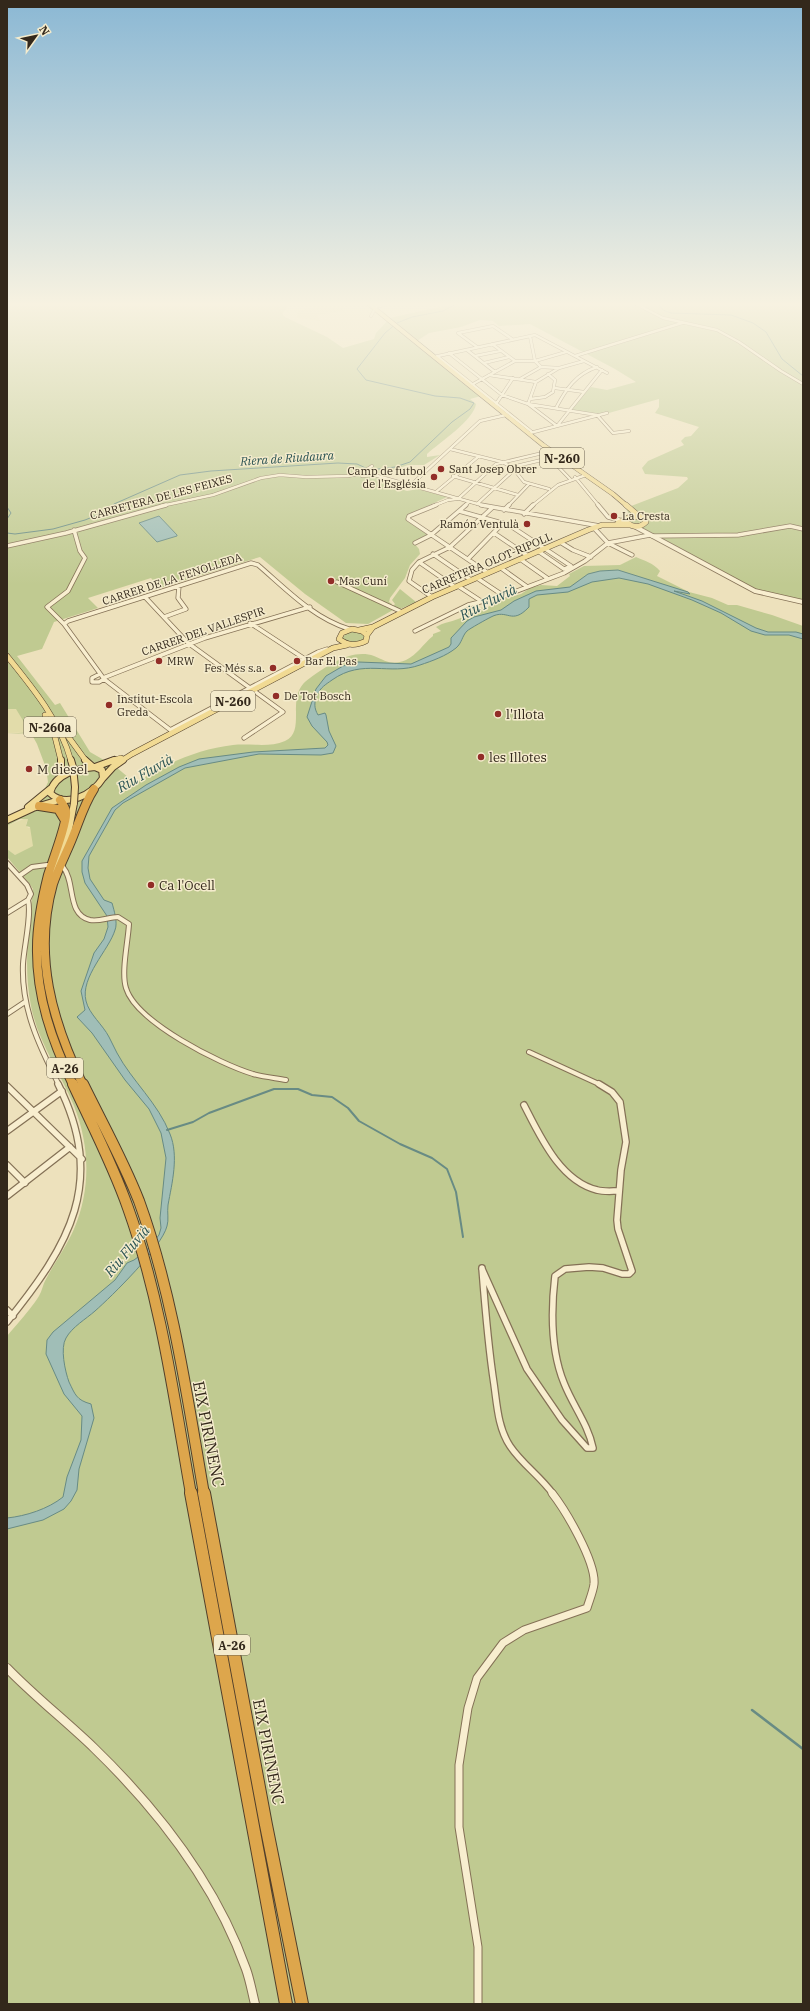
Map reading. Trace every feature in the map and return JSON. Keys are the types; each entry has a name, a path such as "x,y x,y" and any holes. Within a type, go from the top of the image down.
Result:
{"highway":[{"name":"N-260","path":"44,909 59,868 78,826 86,802 94,789"},
{"path":"44,909 43,889 65,821 66,811 60,800"},
{"path":"38,806 56,808 61,811 65,821"},
{"name":"EIX PIRINENC","path":"44,909 44,958 47,990 54,1017 67,1051 122,1161 141,1209 164,1286 266,1828 302,2004"},
{"name":"EIX PIRINENC","path":"44,909 37,964 46,1019 58,1054 113,1166 143,1248 155,1297 268,1914 286,2004"}],"main road":[{"name":"N-260","path":"486,398 551,450 617,497 631,514"},
{"path":"632,526 624,520 631,514 646,521 644,525"},
{"name":"CARRETERA OLOT-RIPOLL","path":"612,525 624,520"},
{"name":"CARRETERA OLOT-RIPOLL","path":"349,630 359,630 372,627 432,597 594,528 612,525 644,525"},
{"path":"359,630 367,636 372,627"},
{"path":"347,645 340,641 338,637 340,634 349,630"},
{"name":"N-260","path":"60,800 76,797 94,789 113,767 171,731 333,648 362,644 367,640 367,636"},
{"name":"N-260","path":"333,648 340,641"},
{"name":"EIX PIRINENC","path":"7,656 44,705 62,738 73,767 75,787 74,803 69,830 49,886 44,909"},
{"name":"N-260a","path":"27,682 54,736 60,755 62,777"},
{"name":"N-260a","path":"44,705 60,725 85,762 94,767"},
{"name":"N-260a","path":"79,754 90,760 100,762 115,760"},
{"name":"N-260","path":"50,789 62,777 77,770 94,767 132,754"},
{"path":"94,767 102,770 103,778"},
{"path":"50,789 51,796 60,800"},
{"path":"9,819 38,801 50,789"},
{"path":"9,819 38,806 60,800"}],"street":[{"path":"489,398 530,432 607,413"},
{"path":"496,404 500,398"},
{"path":"510,398 528,404 598,416 614,433 629,431"},
{"path":"528,404 530,399 536,398"},
{"path":"556,408 562,398"},
{"path":"556,425 579,398"},
{"path":"528,404 556,425"},
{"path":"411,485 480,421 506,415"},
{"path":"450,449 502,462 513,469 524,482 549,489"},
{"path":"488,573 411,522 408,519 409,516 448,500 459,498 496,464 551,450"},
{"path":"544,452 570,479"},
{"path":"436,492 453,476 478,457"},
{"path":"477,504 513,469 550,458"},
{"name":"CARRETERA DE LES FEIXES","path":"7,546 74,530 161,506 213,495 261,478 280,475 306,477 348,476 365,474 367,469 372,466"},
{"path":"524,514 549,489 570,479 586,475"},
{"path":"348,476 374,476 492,508 600,526"},
{"path":"453,476 518,495"},
{"path":"575,478 608,517 614,520 624,520"},
{"path":"504,510 529,484"},
{"path":"415,543 431,535 470,502"},
{"path":"432,597 409,580 412,570 418,562 450,547 492,508"},
{"path":"459,511 503,523 575,568"},
{"path":"468,559 503,523"},
{"path":"644,525 644,529 651,535"},
{"path":"632,526 755,591 803,602"},
{"path":"415,631 437,619 481,601 504,596 526,586 544,581 575,568 608,543 651,535 738,535 790,526 803,529"},
{"path":"594,528 608,543 632,555"},
{"path":"74,530 80,551 85,558 83,564 70,590 51,602 47,607 64,624 104,679 171,731"},
{"path":"494,533 528,556"},
{"path":"560,542 573,550 591,557"},
{"path":"538,551 564,569 571,566"},
{"path":"433,554 471,580"},
{"path":"520,560 547,578"},
{"path":"418,562 481,601"},
{"name":"CARRER DE LA FENOLLEDA","path":"64,624 68,621 248,564 255,564 338,627"},
{"path":"501,568 526,586"},
{"path":"477,578 504,596"},
{"path":"337,582 340,585 402,612"},
{"path":"164,617 186,609 178,598 179,586"},
{"path":"145,597 188,643 283,712 244,738"},
{"name":"CARRER DEL VALLESPIR","path":"104,679 188,643 250,623 310,607"},
{"path":"250,623 307,660"},
{"path":"338,627 349,630"},
{"path":"338,627 340,634"},
{"path":"100,674 92,678 92,682 99,682 104,679"},
{"path":"7,863 26,885 31,894 28,900 7,913"},
{"path":"19,876 23,871 31,866 47,865"},
{"path":"63,867 70,875 71,898 83,916 93,921 117,916 124,918 129,924 125,986 130,1000 164,1029 224,1064 252,1074 286,1080"},
{"path":"7,1322 48,1269 69,1228 81,1188 82,1159 78,1130 37,1037 25,1002 22,961 24,932 30,904 28,900"},
{"path":"7,1014 25,1002"},
{"path":"478,2004 478,1947 459,1827 459,1765 468,1708 477,1678 503,1644 524,1630 587,1608 594,1584 591,1566 579,1538 558,1502 544,1482 524,1464 509,1445 499,1421 488,1343 482,1268 527,1369 562,1420 587,1448 593,1448 588,1431 564,1384 557,1364 553,1290 555,1276 565,1269 589,1267 603,1268 622,1274 630,1274 631,1272 631,1265 618,1230 619,1191 626,1142 620,1102 612,1092 595,1082 529,1052"},
{"path":"7,1086 82,1159"},
{"path":"7,1131 62,1091"},
{"path":"524,1105 563,1168 573,1179 595,1190 619,1191"},
{"path":"7,1196 70,1147"},
{"path":"7,1165 25,1183"},
{"path":"7,1310 13,1316"},
{"path":"7,1668 24,1687 93,1747 119,1773 165,1828 195,1870 238,1944 251,1980 256,2004"}],"shaded area":[{"path":"7,664 41,732 7,733"},
{"path":"26,818 28,819 26,824 28,828 36,826 50,840 15,855 7,849 7,826"}],"green space":[{"path":"7,398 474,398 470,399 476,404 469,417 463,424 427,454 427,457 440,455 424,465 408,465 385,473 376,473 371,476 382,479 377,481 407,491 418,489 447,497 408,515 406,520 428,535 413,542 419,549 420,554 410,565 405,578 390,598 389,602 392,604 390,607 393,610 368,624 346,623 305,594 260,557 160,588 151,578 88,598 98,608 54,622 42,649 17,656 55,705 60,703 90,752 116,767 135,783 182,758 207,750 233,745 266,745 285,741 292,736 295,729 296,703 298,693 302,685 324,668 349,656 357,654 374,656 393,663 401,662 410,658 417,652 433,636 433,634 441,631 436,627 441,624 463,617 466,615 465,613 479,608 488,607 506,598 521,594 530,588 541,585 557,586 570,576 569,574 584,566 620,565 636,557 655,566 660,571 657,576 689,592 712,598 728,605 737,605 772,615 803,626 803,2004 7,2004 7,1336 39,1296 45,1281 74,1229 80,1214 86,1183 86,1152 74,1106 44,1044 34,1019 31,1006 27,976 27,962 28,933 33,889 7,857 7,849 15,855 33,846 30,827 26,826 28,819 20,819 7,826 7,822 36,809 48,782 46,768 31,733 7,734 30,732 16,709 7,709"},
{"path":"581,398 803,398 803,604 749,590 622,519 629,514 626,508 678,488 688,479 687,477 645,474 642,468 648,461 684,445 681,441 685,437 691,436 699,427 655,413 659,407 659,399 598,416 570,409"},
{"path":"400,589 416,602 398,610 393,606 395,604 392,600"},
{"path":"357,631 364,634 364,640 349,644 342,638 348,632"}],"water":[{"path":"159,516 177,536 157,542 139,523"},
{"path":"618,570 688,592 690,594 674,591 702,601 756,628 768,632 796,632 803,634 803,639 789,635 765,635 751,631 721,613 692,600 648,584 619,578 592,582 568,592 537,595 529,599 529,607 523,613 514,616 502,614 497,615 468,630 456,648 439,658 409,668 365,668 354,670 343,673 325,685 317,695 315,708 318,715 325,713 326,715 329,731 336,746 333,753 321,755 259,754 185,768 123,803 115,810 89,856 88,868 90,879 104,900 112,903 116,927 112,938 91,973 85,992 86,1001 123,1063 159,1112 173,1142 174,1170 168,1205 168,1224 156,1246 136,1271 95,1311 79,1323 64,1342 64,1360 69,1382 75,1393 82,1401 91,1404 94,1418 79,1469 77,1490 71,1501 64,1509 43,1520 7,1529 7,1518 22,1516 36,1511 51,1505 63,1497 67,1477 81,1440 82,1416 64,1394 46,1354 47,1340 53,1332 115,1280 127,1263 134,1260 146,1251 159,1235 161,1228 160,1218 166,1158 161,1133 149,1109 125,1080 92,1033 77,1017 85,1010 81,991 94,953 104,939 108,927 107,916 85,883 82,872 82,861 112,808 146,785 179,767 199,759 253,752 325,748 328,745 327,742 312,726 307,717 316,689 326,676 343,666 358,662 411,664 449,647 451,644 451,638 467,621 474,617 501,610 514,601 536,591 570,587 588,574 600,571"}],"waterway":[{"name":"Riera de Riudaura","path":"7,533 15,534 53,529 85,520 105,512 114,504 180,475 211,471 338,463 357,464 370,470 395,467 410,462 452,422 470,409 474,403 458,398"},
{"name":"Riera de Riudaura","path":"7,507 11,513 7,519"},
{"path":"167,1130 193,1122 209,1113 274,1089 298,1089 312,1095 332,1097 348,1108 359,1121 400,1144 432,1158 447,1169 456,1192 463,1237"},
{"path":"752,1710 803,1749"}],"place":[{"name":"Sant Josep Obrer","path":"441,469"},
{"name":"Camp de futbol de l'Església","path":"434,477"},
{"name":"La Cresta","path":"614,516"},
{"name":"Ramón Ventulà","path":"527,524"},
{"name":"Mas Cuní","path":"331,581"},
{"name":"MRW","path":"159,661"},
{"name":"Bar El Pas","path":"297,661"},
{"name":"Fes Més s.a.","path":"273,668"},
{"name":"De Tot Bosch","path":"276,696"},
{"name":"Institut-Escola Greda","path":"109,705"},
{"name":"l'Illota","path":"498,714"},
{"name":"les Illotes","path":"481,757"},
{"name":"M diesel","path":"29,769"},
{"name":"Ca l'Ocell","path":"151,885"}],"water label":[{"name":"Riu Fluvià","path":"488,602"},
{"name":"Riu Fluvià","path":"145,773"},
{"name":"Riu Fluvià","path":"127,1251"}]}
